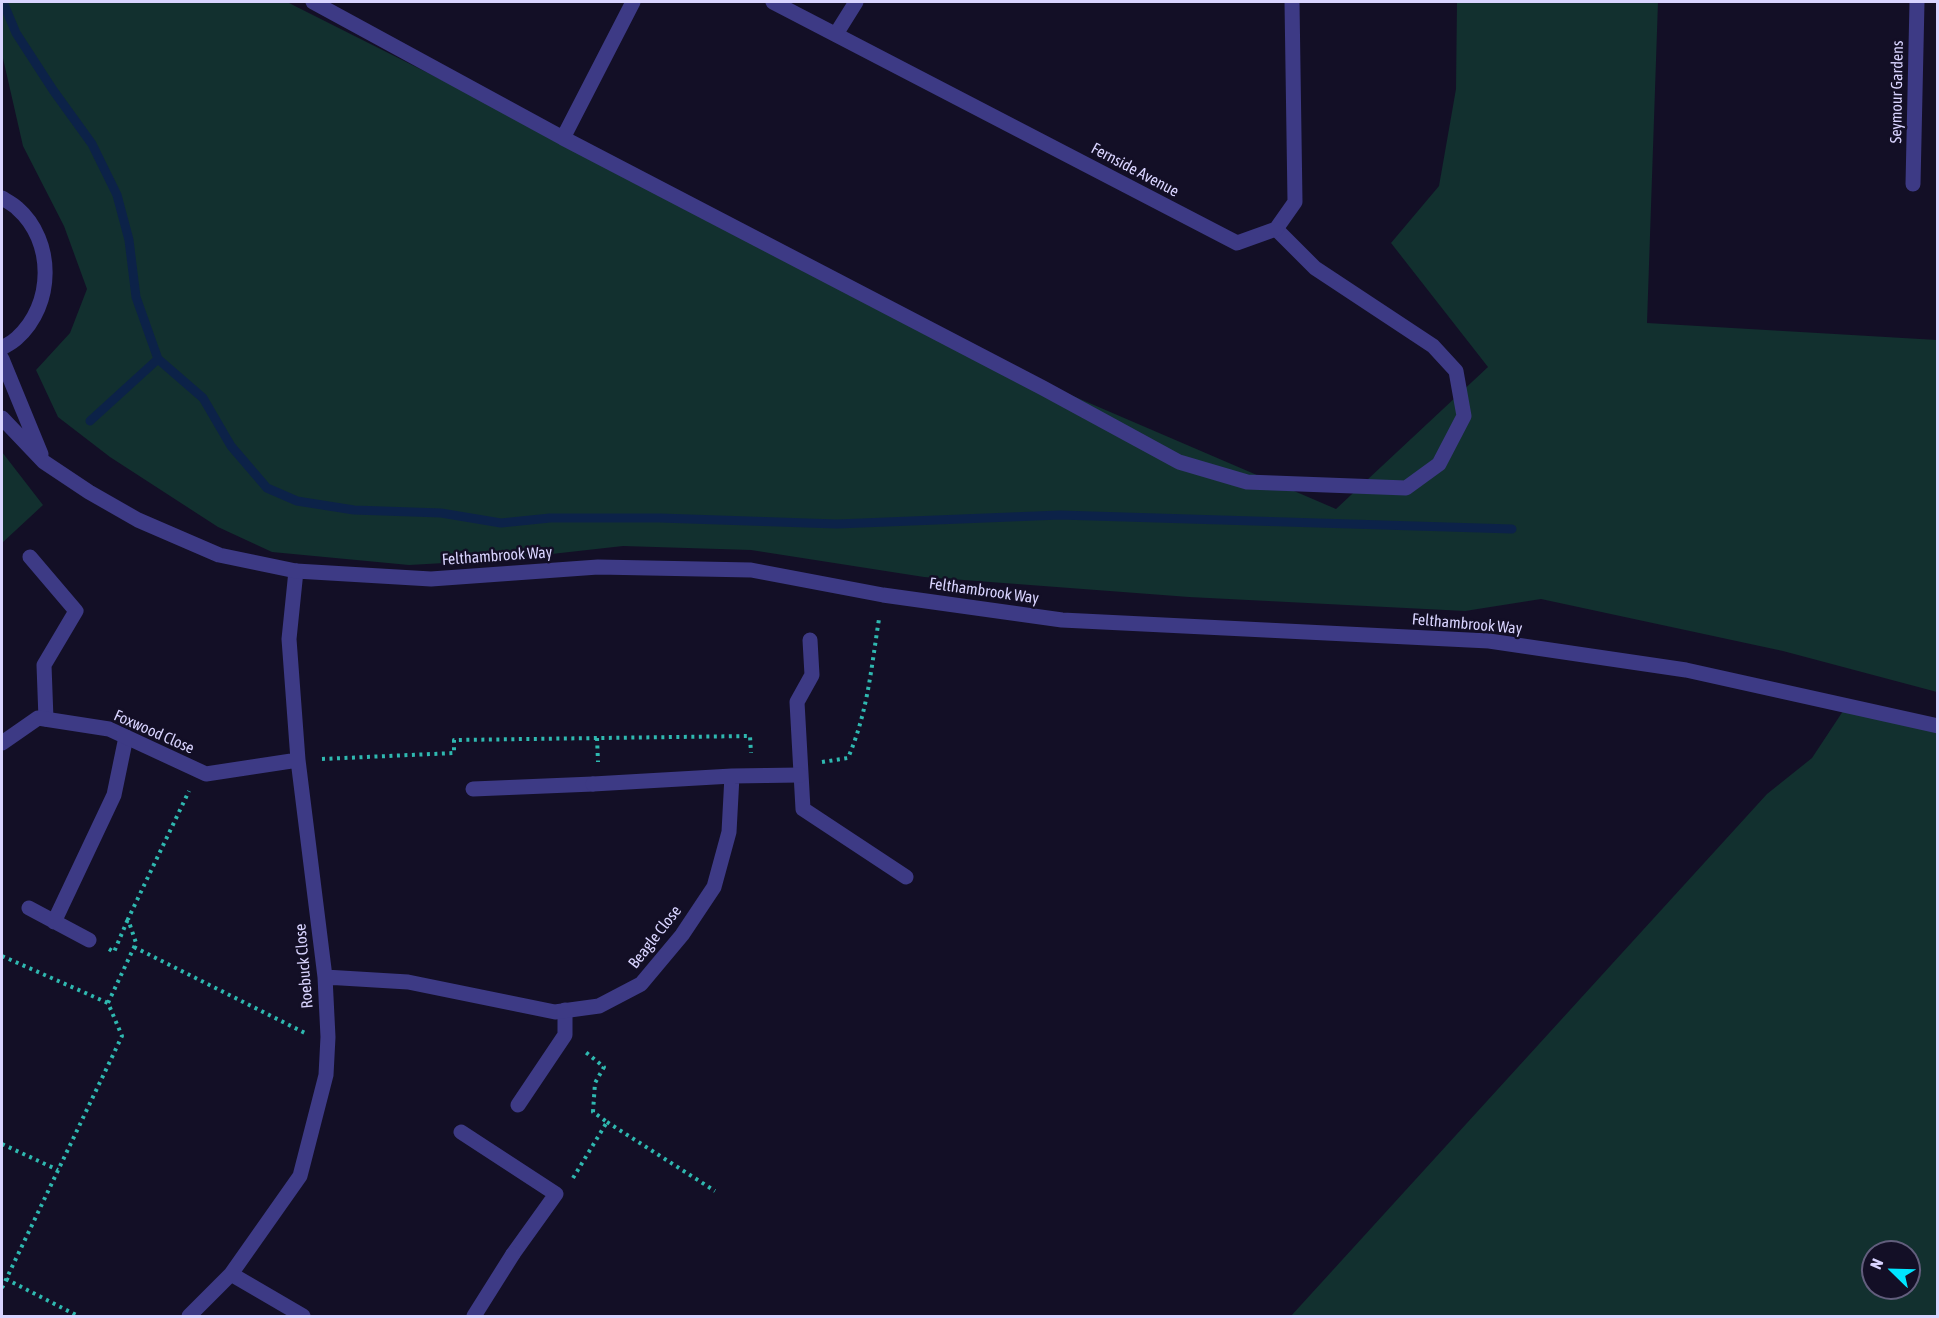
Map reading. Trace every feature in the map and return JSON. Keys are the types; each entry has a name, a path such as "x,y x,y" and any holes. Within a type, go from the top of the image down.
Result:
{"street":[{"path":"313,2 563,138 1043,388 1179,462 1247,482 1406,488 1439,464 1464,416 1456,371 1433,346 1315,268 1276,229 1295,202 1292,2"},
{"path":"563,138 633,2"},
{"name":"Fernside Avenue","path":"773,2 1237,243 1276,229"},
{"path":"836,34 856,2"},
{"name":"Seymour Gardens","path":"1913,184 1917,2"},
{"path":"2,198 18,208 37,234 45,261 45,289 35,316 18,338 2,348"},
{"path":"2,359 44,462"},
{"name":"Felthambrook Way","path":"2,418 44,462 89,492 148,525 219,555 296,571 431,579 598,567 751,570 883,594 1062,620 1489,641 1686,670 1938,726"},
{"path":"2,743 38,718 46,719 44,665 76,611 30,557"},
{"name":"Roebuck Close","path":"189,1317 231,1274 300,1176 326,1075 328,1037 326,977 298,760 289,639 296,571"},
{"path":"810,640 812,675 797,702 803,810 906,877"},
{"name":"Foxwood Close","path":"46,719 109,729 206,774 298,760"},
{"path":"54,922 114,795 126,737"},
{"path":"473,789 752,775 800,768"},
{"name":"Beagle Close","path":"326,977 408,982 555,1012 599,1006 641,984 682,935 714,887 729,831 732,776"},
{"path":"29,909 89,940"},
{"path":"518,1105 565,1035 565,1010"},
{"path":"461,1132 556,1194 513,1254 474,1317"},
{"path":"231,1274 303,1317"}],"path":[{"path":"800,768 848,758 866,708 883,594"},
{"path":"298,760 454,753 454,740 750,736 752,775"},
{"path":"108,1003 136,943 128,919 199,771"},
{"path":"134,947 303,1033 328,1037"},
{"path":"2,956 108,1003 122,1036 2,1288"},
{"path":"565,1035 604,1067 595,1083 593,1112 715,1191"},
{"path":"556,1194 565,1191 608,1122"},
{"path":"2,1144 58,1170"},
{"path":"6,1279 78,1317"}],"green space":[{"path":"2,2 287,2 1052,387 1336,509 1488,367 1391,243 1439,186 1456,89 1457,2 1658,2 1647,323 1937,340 1937,692 1783,651 1541,599 1465,611 1189,597 924,577 751,550 623,546 498,560 409,565 272,552 218,527 110,457 58,417 36,370 70,333 87,289 64,226 23,146 2,54"},
{"path":"2,452 43,505 2,543"},
{"path":"1847,705 1937,726 1937,1316 1291,1316 1767,794 1812,758"}],"waterway":[{"path":"3,2 16,33 92,144 117,195 129,240 136,297 158,359"},
{"path":"90,421 158,359 203,398 231,446 267,488 297,501 354,510 441,513 501,523 550,518 660,518 837,524 1060,515 1512,529"}]}
